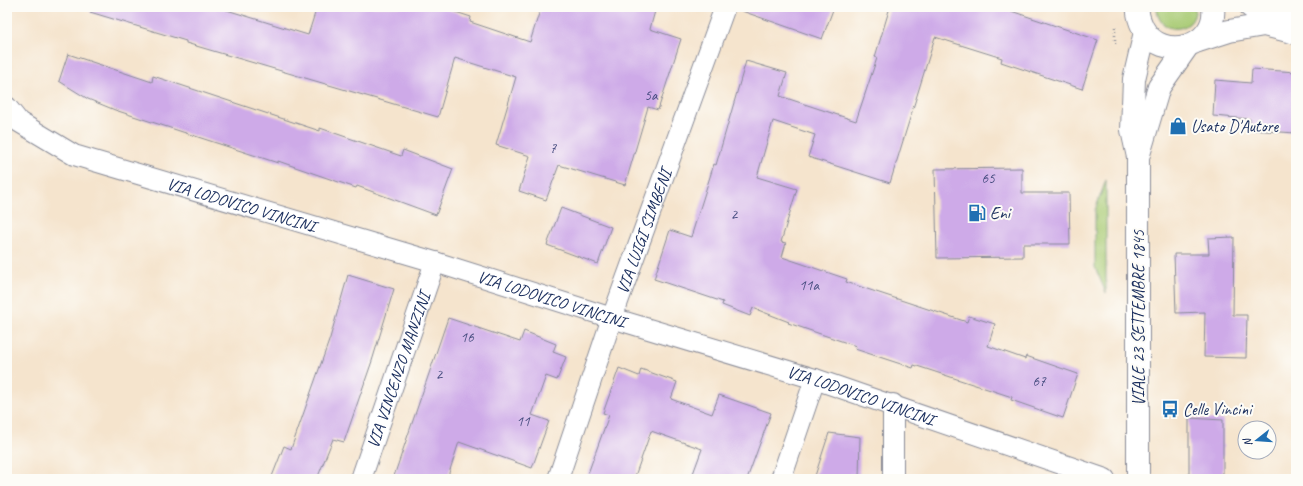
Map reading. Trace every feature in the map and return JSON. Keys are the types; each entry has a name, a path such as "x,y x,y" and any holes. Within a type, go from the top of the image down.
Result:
{"main road":[{"path":"1138,7 1140,22 1145,32 1154,41 1164,46 1176,48 1193,44 1229,31 1264,25 1296,33"},
{"name":"VIALE 23 SETTEMBRE 1845","path":"1138,157 1159,87 1193,44 1207,33 1212,22 1213,7"},
{"path":"1251,7 1284,17 1296,24"},
{"name":"VIALE 23 SETTEMBRE 1845","path":"1138,479 1138,157 1132,130 1134,79 1145,32"}],"street":[{"name":"VIA LUIGI SIMBENI","path":"558,479 612,318 725,7"},
{"name":"VIA LODOVICO VINCINI","path":"7,107 19,122 74,156 435,262 612,318 815,379 893,404 1105,479"},
{"name":"VIA VINCENZO MANZINI","path":"361,479 435,262"},
{"path":"781,479 815,379"},
{"path":"893,404 894,479"}],"green space":[{"path":"1157,7 1195,7 1194,16 1190,23 1184,27 1169,27 1158,17"},
{"path":"1106,180 1106,293 1095,267 1095,210"}],"building":[{"path":"91,7 217,7 308,35 317,7 440,7 471,17 470,22 530,42 541,7 642,7 655,11 650,29 681,39 658,110 648,107 625,185 559,165 546,200 519,191 530,156 496,145 516,77 455,58 438,117 186,43 186,41 90,12"},
{"path":"740,7 834,7 822,39 739,10"},
{"path":"890,7 999,7 1098,40 1082,89 1001,62 1002,58 935,37 890,183 808,157 815,135 773,121 757,177 797,189 781,242 786,243 782,257 847,279 846,282 967,322 969,316 995,324 988,346 1025,359 1026,356 1078,374 1063,418 1011,400 1012,397 914,365 913,368 855,349 856,346 788,323 789,322 753,308 750,316 722,305 723,302 654,279 670,230 691,237 714,164 716,165 746,61 787,73 780,96 856,121 877,58 875,57"},
{"path":"68,54 152,82 153,76 320,131 320,128 401,156 403,150 453,169 436,215 357,186 356,188 278,161 278,163 115,110 88,99 59,81"},
{"path":"1252,69 1296,72 1296,133 1250,130 1250,119 1213,116 1215,80 1251,83"},
{"path":"1022,168 1022,193 1069,193 1070,244 1023,244 1023,257 937,258 935,169"},
{"path":"561,208 611,227 598,264 547,245"},
{"path":"1234,237 1233,315 1247,315 1246,358 1204,357 1205,312 1176,313 1174,254 1209,254 1208,238"},
{"path":"348,275 394,289 372,361 344,442 333,439 317,479 271,479 284,446 291,449 330,338"},
{"path":"448,318 520,342 524,331 556,344 553,352 566,357 557,380 546,376 532,415 549,421 532,468 459,442 447,479 393,479"},
{"path":"619,368 639,376 641,369 677,382 671,399 712,414 719,395 771,413 747,479 691,479 702,449 651,431 634,479 586,479 609,415 603,413"},
{"path":"1189,418 1223,420 1223,477 1189,477"},
{"path":"829,433 860,437 859,479 814,479"}],"place":[{"name":"Usato D'Autore","path":"1178,126"},
{"name":"Eni","path":"977,213"},
{"name":"Celle Vincini","path":"1170,409"}]}
